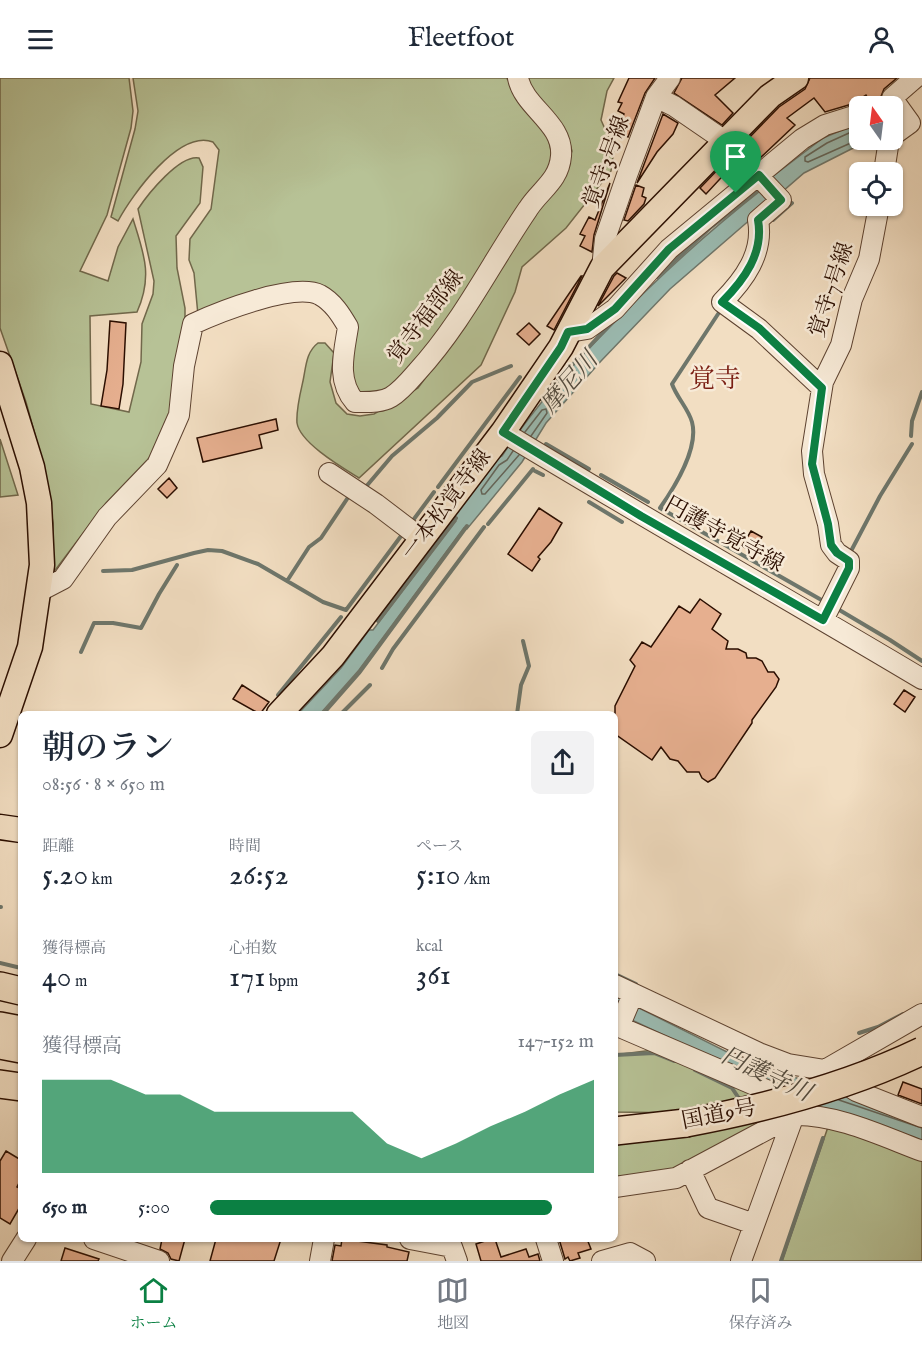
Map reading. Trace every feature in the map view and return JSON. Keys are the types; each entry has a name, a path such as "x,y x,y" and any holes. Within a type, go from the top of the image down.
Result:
{"highway":[{"path":"0,986 18,990"},
{"path":"0,1026 18,1029"},
{"path":"0,1046 18,1049"},
{"name":"国道9号","path":"618,1130 686,1123 787,1101 860,1077 922,1051"},
{"path":"618,1135 648,1128"}],"main road":[{"name":"一本松覚寺線","path":"282,711 333,656 422,539 507,434 561,347 602,268 770,96 796,78"},
{"path":"0,364 32,467 39,503 42,565 30,647 0,735"},
{"path":"0,827 18,830"}],"street":[{"name":"覚寺福部線","path":"38,592 63,579 107,517 157,465 178,415 184,366 193,324 235,306 288,293 304,291 320,295 334,306 348,327 343,367 344,382 348,394 355,402 372,402 390,398 409,381 434,353 470,302 529,207 554,179 558,169 561,154 558,137 550,124 529,102 518,78"},
{"name":"覚寺3号線","path":"602,268 604,239 656,97 670,78"},
{"path":"895,96 915,78"},
{"path":"656,97 674,106 725,141 781,200 758,220 759,242 747,273 722,302 759,328 822,388"},
{"path":"903,116 910,123 903,128"},
{"path":"568,332 587,329 615,309 669,249 761,177 802,139 825,125 849,117"},
{"name":"覚寺7号線","path":"823,620 849,568 849,561 837,553 831,545 828,524 812,464 822,388 841,345 852,299 869,259 877,216"},
{"name":"円護寺覚寺線","path":"507,434 641,516 922,679"},
{"path":"328,473 376,504 422,539"},
{"path":"0,976 18,979"},
{"path":"618,986 759,1053 788,1064 825,1070 856,1090 922,1117"},
{"path":"618,1024 633,994"},
{"path":"825,1070 922,1014"},
{"path":"618,1026 771,1092 794,1115"},
{"path":"618,1188 676,1178 794,1115 810,1114 862,1128 922,1151"},
{"path":"741,1261 794,1115"},
{"path":"690,1170 708,1208 754,1224"},
{"path":"12,1261 24,1242"},
{"path":"103,1242 159,1261"},
{"path":"320,1261 323,1242"},
{"path":"426,1242 452,1247 457,1261"},
{"path":"547,1242 553,1261"},
{"path":"602,1261 630,1253 645,1261"}],"green space":[{"path":"0,78 129,78 133,111 131,128 107,215 80,271 108,281 118,247 133,219 145,265 145,287 137,312 90,316 91,404 129,412 141,362 142,324 153,294 154,281 138,209 165,176 183,162 191,158 199,158 203,167 200,203 176,236 177,268 185,308 185,325 170,414 151,456 106,503 53,573 53,523 45,471 26,402 0,328"},
{"path":"133,78 506,78 533,112 546,133 550,144 550,167 429,351 385,391 366,396 359,391 351,379 352,351 321,286 198,315 194,273 189,260 190,239 211,209 219,150 213,142 200,141 186,145 172,154 145,181 118,221 111,217 138,111"},
{"path":"526,78 614,78 607,91 601,120 614,149 611,171 566,228 522,267 515,292 481,365 359,478 314,447 300,431 297,423 298,407 309,355 318,343 325,343 334,353 330,382 336,403 347,414 360,416 374,414 418,388 476,310 536,212 563,177 572,151 567,135 537,99"},
{"path":"0,439 18,495 0,497"},
{"path":"661,1049 761,1096 684,1113 618,1112 618,1055"},
{"path":"783,1111 679,1170 618,1178 618,1145 661,1139"},
{"path":"828,1127 922,1155 922,1261 782,1261"}],"water":[{"name":"摩尼川","path":"849,127 849,150 804,173 670,289 546,423 522,462 467,529 464,528 359,670 323,711 301,711 341,668 369,630 373,630 456,521 453,518 496,459 502,456 565,374 645,291 684,255 765,187 768,180 823,138"},
{"name":"円護寺川","path":"618,998 727,1052 729,1047 734,1050 733,1055 922,1123 922,1145 814,1106 618,1013"}],"building":[{"path":"629,78 655,78 645,93 628,137 618,132 624,114 618,111 622,103 618,102"},
{"path":"682,78 735,78 715,95 733,113 722,125 674,93"},
{"path":"810,78 897,78 884,89 881,96 849,96 849,105 825,112 814,98 787,118 795,125 759,159 744,143 779,107 805,89"},
{"path":"663,114 678,123 673,134 657,152 637,183"},
{"path":"727,160 732,166 706,194 700,188"},
{"path":"610,183 594,235 592,252 580,246 585,236 580,234 589,217 595,220"},
{"path":"636,185 644,188 642,196 646,198 644,204 628,221 624,220"},
{"path":"617,273 626,278 598,306 614,276"},
{"path":"581,276 554,330 547,326"},
{"path":"110,321 126,323 123,384 119,409 101,406 107,370"},
{"path":"529,323 540,334 529,345 517,334"},
{"path":"276,419 278,430 259,435 262,448 203,462 197,438"},
{"path":"169,478 177,488 167,498 158,489"},
{"path":"539,508 562,523 551,542 538,557 540,559 532,571 508,554"},
{"path":"751,531 762,537 753,552 742,546"},
{"path":"700,599 721,614 712,629 728,641 726,649 738,649 746,653 747,658 762,661 768,672 774,672 779,679 776,687 715,778 708,782 699,772 687,772 678,761 670,759 661,747 652,760 618,736 618,711 615,711 615,706 635,666 630,660 642,642 651,647 679,606 690,613"},
{"path":"242,685 269,702 262,711 255,711 233,699"},
{"path":"904,690 915,697 905,712 894,704"},
{"path":"903,1082 922,1089 922,1104 898,1095"},
{"path":"6,1151 18,1158 18,1210 10,1224 0,1218 0,1161"},
{"path":"161,1242 184,1242 179,1261 171,1259 168,1253 160,1249"},
{"path":"215,1242 280,1242 274,1261 210,1261"},
{"path":"342,1242 364,1242 387,1245 387,1247 409,1252 407,1261 332,1261 335,1245 341,1246"},
{"path":"496,1242 501,1257 526,1249 529,1257 538,1254 540,1261 481,1261 476,1244"},
{"path":"560,1242 588,1242 591,1249 578,1253 580,1258 570,1261 568,1257 565,1259"},
{"path":"65,1248 99,1259 98,1261 61,1261"}],"waterway":[{"path":"657,277 710,228 761,188"},
{"path":"773,220 792,203"},
{"path":"722,308 672,384 692,422 692,444 684,467 660,508 825,602"},
{"name":"摩尼川","path":"541,399 611,323"},
{"path":"364,489 392,456 437,418 472,382 511,366"},
{"path":"438,487 520,377"},
{"path":"911,436 912,421 922,392"},
{"path":"546,444 589,469"},
{"path":"850,553 880,496 912,444"},
{"path":"488,524 533,469"},
{"path":"535,471 543,475"},
{"path":"601,475 648,502"},
{"path":"411,523 434,492"},
{"path":"287,581 309,547 321,538 351,493"},
{"path":"589,502 622,522"},
{"path":"378,621 456,518"},
{"path":"326,711 359,673 467,526"},
{"path":"382,668 393,649 484,527"},
{"path":"103,571 132,570 208,550 222,551 258,564 323,602 346,610 404,532"},
{"path":"81,652 94,623 113,623 141,628 177,565"},
{"path":"836,608 922,661"},
{"path":"278,695 341,617"},
{"path":"517,711 521,685 529,666 523,641"},
{"path":"344,711 370,685"},
{"path":"0,963 18,967"},
{"path":"618,975 636,984"},
{"path":"859,1033 878,1027 903,1014"},
{"path":"618,1055 654,1053 674,1061"},
{"name":"円護寺川","path":"695,1070 732,1088 740,1100"},
{"path":"781,1261 823,1138"}],"district":[{"name":"覚寺","path":"715,379"}],"route":[{"path":"759,175 781,200 758,220 759,242 754,259 747,273 722,302 759,328 822,388 812,464 828,524 831,545 837,553 849,561 843,584 823,620 641,516 503,432 561,347 568,332 587,329 615,309 669,249 736,193 759,175"}]}
